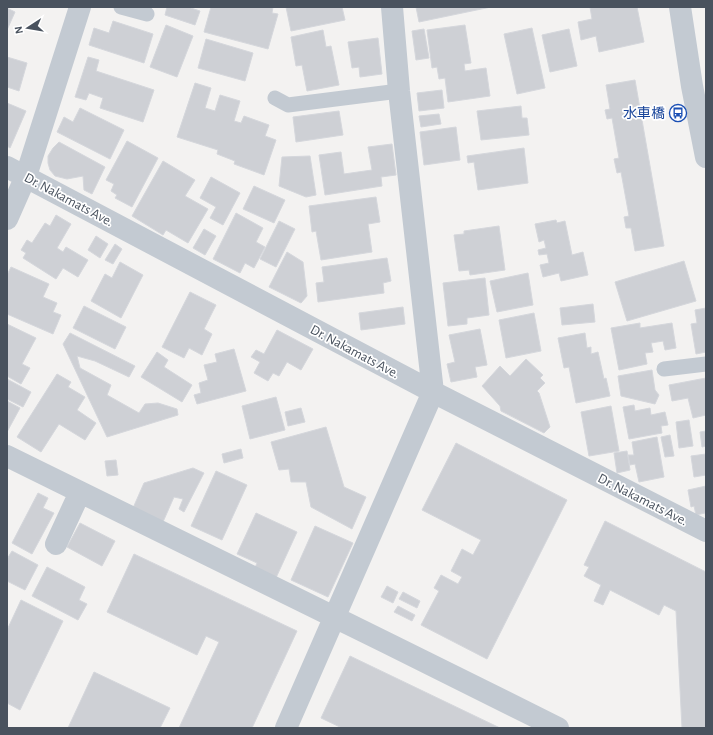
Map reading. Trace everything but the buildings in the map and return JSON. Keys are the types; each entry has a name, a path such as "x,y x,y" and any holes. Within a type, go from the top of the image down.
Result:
{"street":[{"path":"7,219 16,172 80,7"},
{"path":"286,728 433,392 399,91 392,7"},
{"path":"680,7 692,86 706,157"},
{"name":"Dr. Nakamats Ave.","path":"16,172 433,392 706,531"},
{"path":"7,456 558,728"},
{"path":"56,544 80,492"}],"lane":[{"path":"120,7 147,14"},
{"path":"274,98 288,105 399,91"},
{"path":"664,369 706,364"}],"place":[{"name":"水車橋","path":"678,113"}]}
